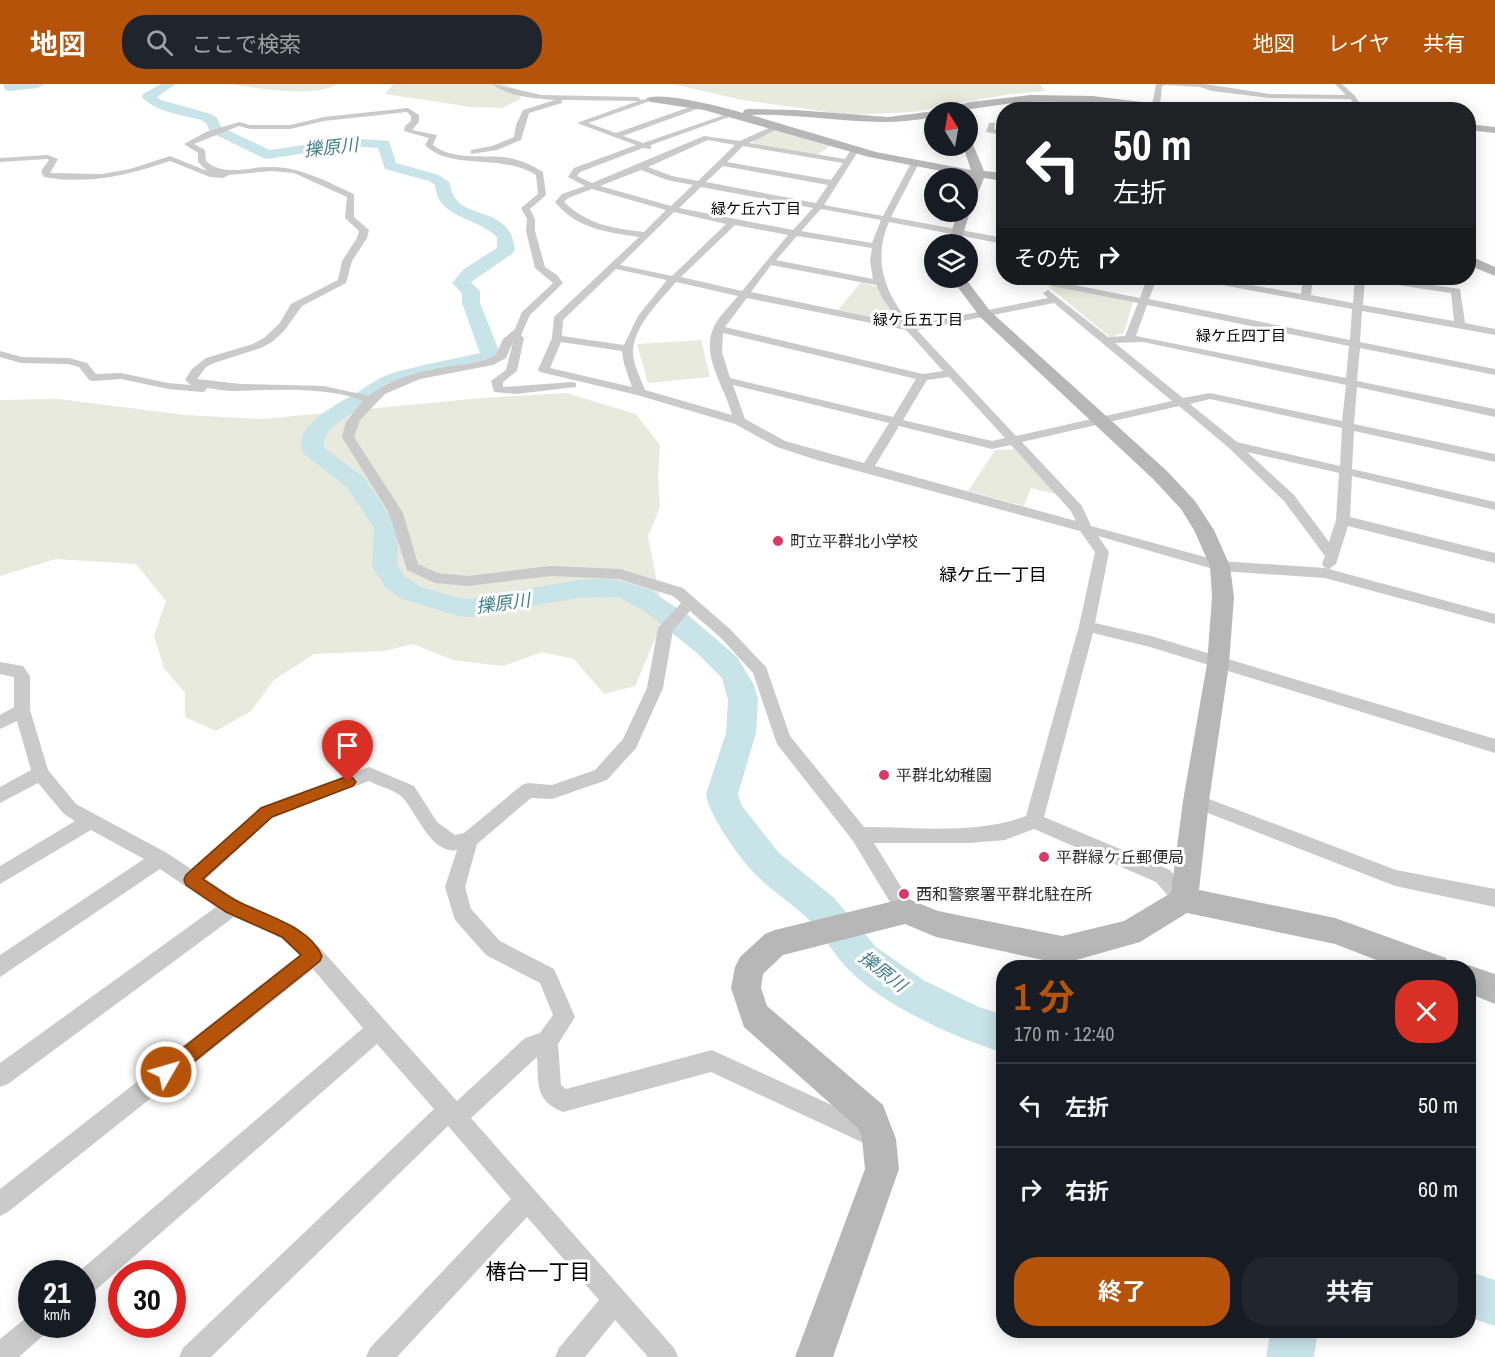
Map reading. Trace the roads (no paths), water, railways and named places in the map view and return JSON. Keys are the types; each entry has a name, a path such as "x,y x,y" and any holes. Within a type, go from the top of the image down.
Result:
{"street":[{"path":"495,84 514,93 651,99 704,105 914,165 996,176"},
{"path":"1157,102 1159,85 1163,84"},
{"path":"1168,84 1198,85 1270,96 1353,97"},
{"path":"1338,84 1356,102"},
{"path":"453,155 494,148 518,138 520,125 526,112 567,97"},
{"path":"651,99 580,123 671,156"},
{"path":"978,105 996,102"},
{"path":"615,136 704,105"},
{"path":"519,334 507,341 504,353 492,362 412,377 364,397 334,390 240,387 199,384 191,380 194,371 204,364 256,346 269,339 284,325 290,310 299,303 344,281 347,261 362,238 364,230 348,218 351,196 314,178 281,169 225,173 211,170 202,162 202,153 188,144 238,124 250,127 290,127 324,119 408,110 415,115 415,122 408,128 408,131 434,137 430,147 453,155 511,161 528,166 540,174 542,195 525,208 531,219 529,229 538,252 540,268 554,277 558,284 552,292 527,312 519,334 512,371 497,381 498,390 598,383"},
{"path":"875,246 627,199 572,177 577,170 706,122 736,114 790,111 851,120 878,121 924,116"},
{"path":"774,126 742,143 558,319 557,338 544,370 640,392 739,421 781,444 821,457 1220,566 1325,573 1495,619"},
{"path":"992,126 989,130 996,131"},
{"path":"1476,128 1495,130"},
{"path":"645,235 586,226 560,202 565,196 671,156 707,138 846,161"},
{"path":"739,421 737,404 716,356 714,341 718,329 769,262 818,207 855,150"},
{"path":"973,156 979,175"},
{"path":"0,160 51,158 53,160 45,171 47,175 53,176 102,176 127,172 167,158 176,159 210,175 223,176 225,173"},
{"path":"722,163 834,183"},
{"path":"914,165 879,232 874,259 879,283 894,310 1077,509 1086,530 1102,552 1087,626 1034,821"},
{"path":"641,167 670,178 887,219 940,234"},
{"path":"640,392 627,350 637,323 677,278 734,221"},
{"path":"978,239 996,241"},
{"path":"769,262 879,283"},
{"path":"1476,263 1495,272"},
{"path":"614,266 912,328 1055,300"},
{"path":"1041,285 1055,300 1233,445 1289,498 1332,556"},
{"path":"1065,285 1495,372"},
{"path":"1130,338 1149,285"},
{"path":"1239,285 1495,332"},
{"path":"1306,297 1307,285"},
{"path":"1325,573 1343,520 1359,285"},
{"path":"1417,285 1456,291 1460,326"},
{"path":"966,288 985,314 1160,474 1188,505 1204,530 1220,566 1223,597 1218,664 1196,801 1184,900"},
{"path":"718,329 923,377 953,373"},
{"path":"557,338 627,350"},
{"path":"1104,340 1130,338 1495,412"},
{"path":"0,354 21,360 69,361 83,365 93,378 121,376 168,386 219,390 240,387"},
{"path":"868,468 923,377"},
{"path":"726,380 898,420 992,445 1210,396 1495,458"},
{"path":"364,397 348,428 348,437 396,513 412,567 420,573 435,578 467,581 551,571 620,574 678,592 680,614"},
{"path":"1233,445 1495,506"},
{"path":"1343,520 1495,558"},
{"path":"680,614 726,634 760,671 783,739 859,836 906,911 936,924 1062,950 1130,933 1184,900"},
{"path":"192,880 267,812 369,774 408,791 431,827 452,843 469,840 528,790 552,792 601,775 630,743 655,688 666,628 680,614"},
{"path":"1087,626 1151,642 1495,746"},
{"path":"0,668 17,670 22,676 22,710 40,773 70,809 160,859 232,907 288,932 314,956 665,1357"},
{"path":"0,723 22,710"},
{"path":"0,796 40,773"},
{"path":"1196,801 1395,878 1495,898"},
{"path":"0,876 70,832 92,821"},
{"path":"859,836 970,835 1005,831 1034,821 1163,876 1184,900 1335,931 1414,960"},
{"path":"192,1357 453,1113 533,1046 547,1041 564,1017 547,976 493,948 462,914 455,887 469,840"},
{"path":"0,967 160,859"},
{"path":"0,1076 232,907"},
{"path":"814,1357 882,1169 879,1139 871,1117 755,1016 746,988 750,967 776,944 906,911"},
{"path":"0,1204 314,956"},
{"path":"1476,982 1495,989"},
{"path":"96,1273 378,1029"},
{"path":"547,1041 550,1091 563,1101 712,1061 879,1139"},
{"path":"379,1357 526,1200"},
{"path":"568,1357 615,1299"},
{"path":"0,1356 21,1338"}],"waterway":[{"name":"擽原川","path":"9,84 9,87 38,84"},
{"name":"擽原川","path":"170,84 148,97 156,103 206,117 212,121 215,129 268,155 349,142 384,144 390,166 434,178 442,183 443,194 451,206 493,224 505,236 506,250 470,273 461,283 471,291 471,303 491,356 395,379 333,415 319,427 313,440 313,450 356,482 386,528 385,567 395,582 412,593 458,607 471,608 577,589 621,588 639,595 664,611 721,658 740,685 743,700 741,733 722,794 730,815 767,864 822,909 863,959 912,994 974,1025 996,1032"},
{"name":"擽原川","path":"1476,1297 1495,1303"},
{"path":"1290,1357 1294,1338"}],"place":[{"name":"町立平群北小学校","path":"778,541"},
{"name":"平群北幼稚園","path":"884,775"},
{"name":"平群緑ケ丘郵便局","path":"1044,857"},
{"name":"西和警察署平群北駐在所","path":"904,894"}],"district":[{"name":"緑ケ丘六丁目","path":"756,208"},
{"name":"緑ケ丘五丁目","path":"918,319"},
{"name":"緑ケ丘四丁目","path":"1241,335"},
{"name":"緑ケ丘一丁目","path":"993,574"},
{"name":"椿台一丁目","path":"538,1271"}]}
